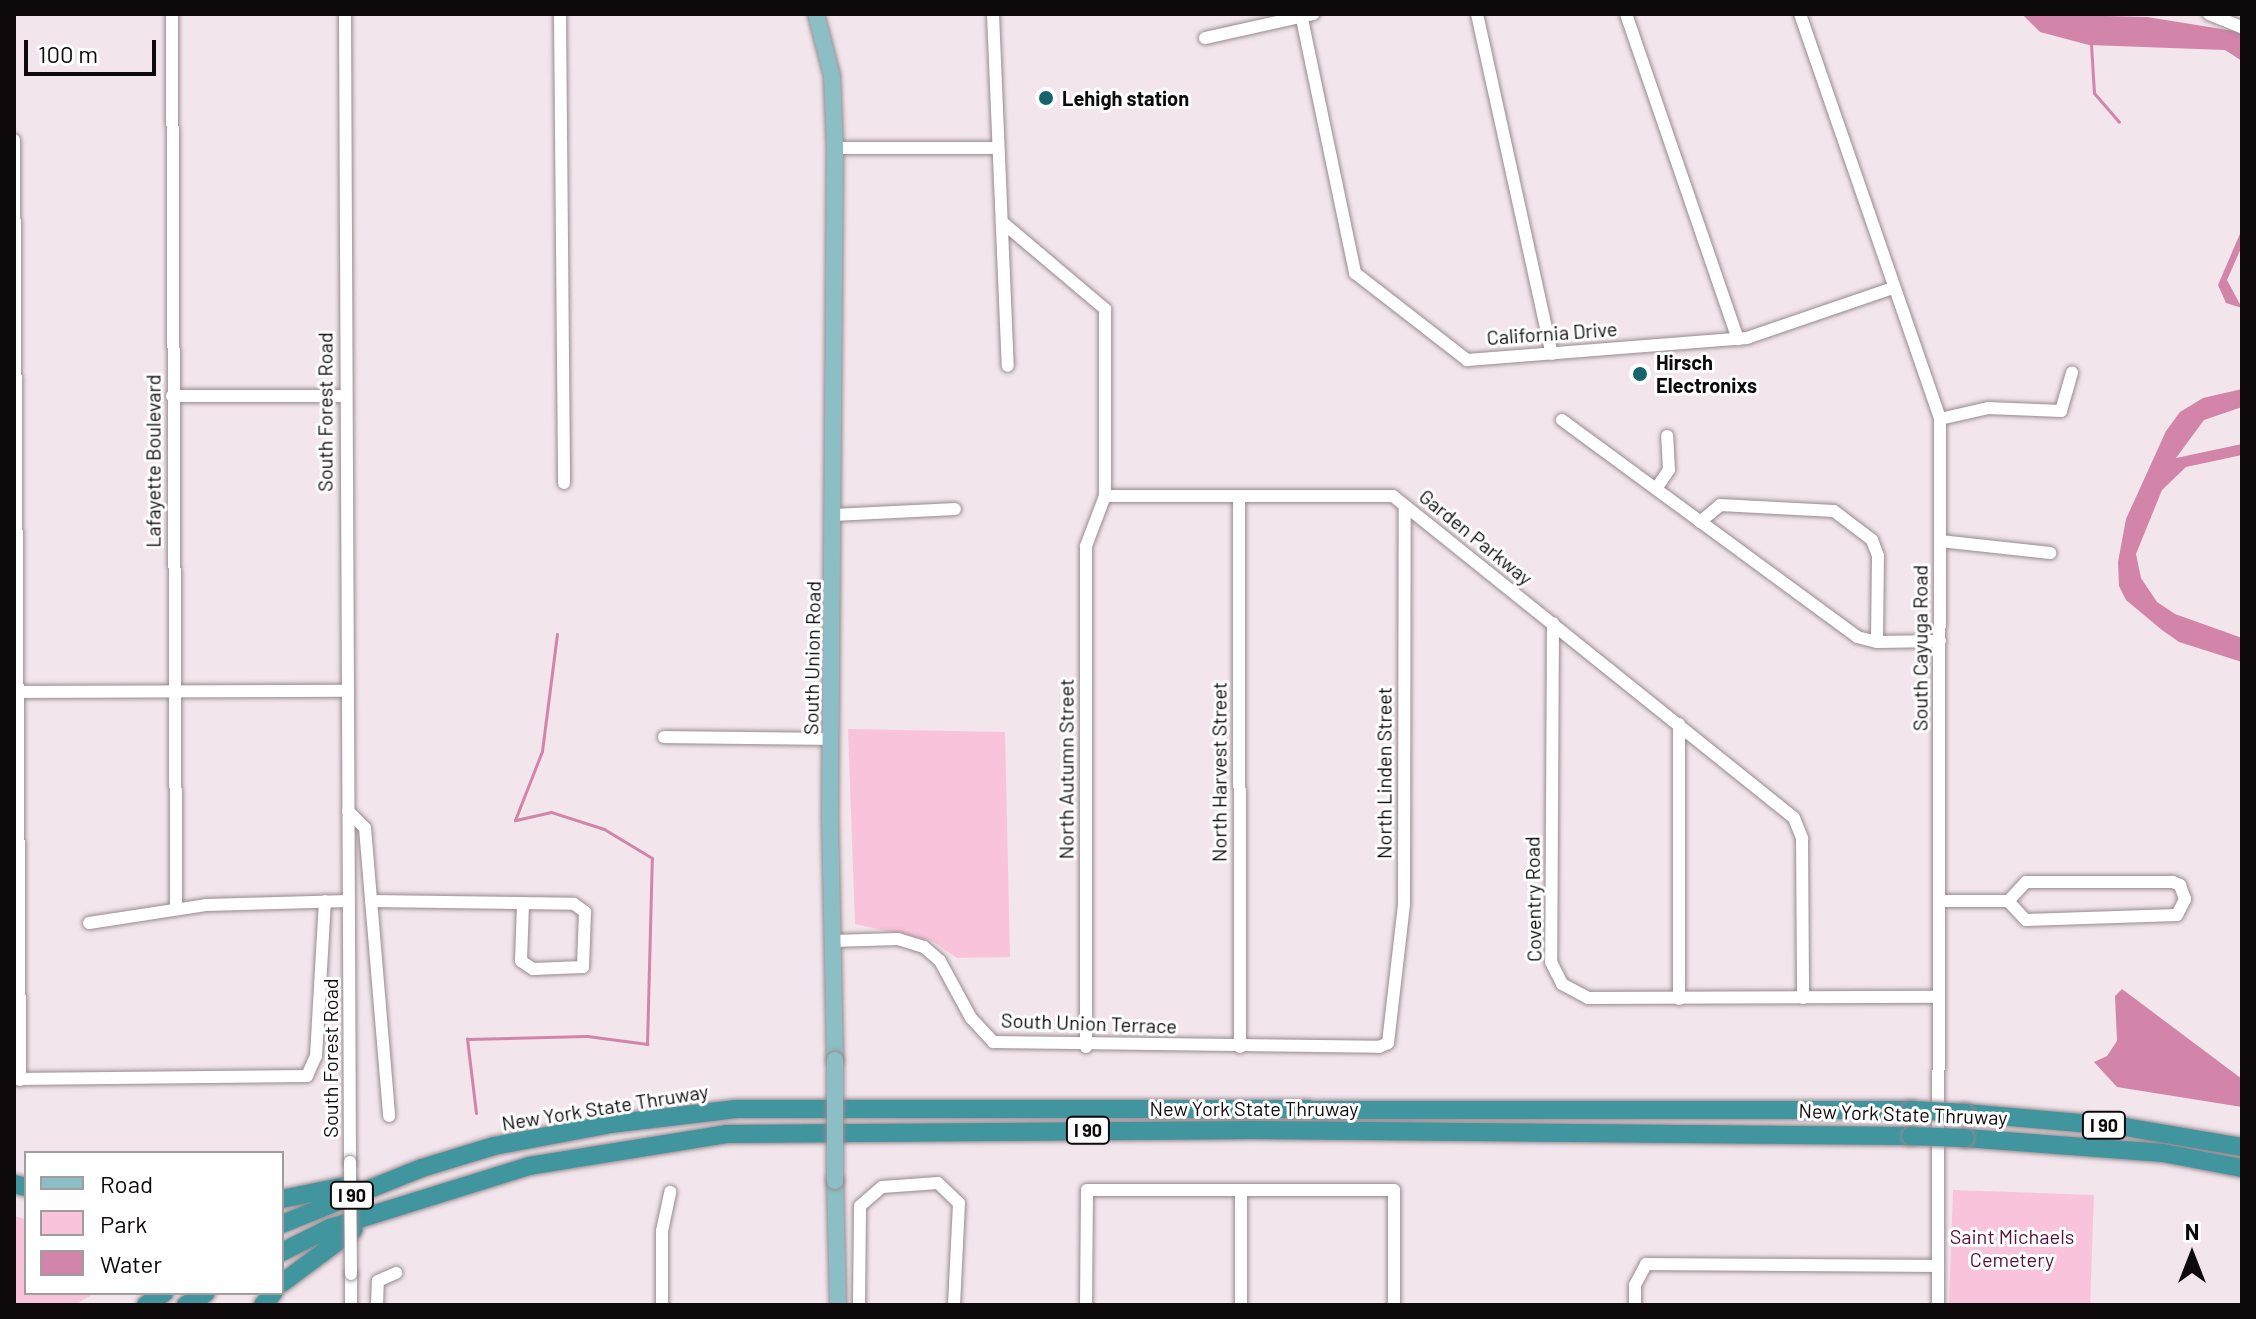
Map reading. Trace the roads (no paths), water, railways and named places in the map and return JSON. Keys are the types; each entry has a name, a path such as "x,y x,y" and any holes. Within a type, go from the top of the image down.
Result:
{"highway":[{"name":"New York State Thruway","path":"284,1223 422,1168 570,1131 736,1109 1911,1110 2111,1125 2242,1147"},
{"name":"New York State Thruway","path":"284,1251 330,1228 529,1166 726,1134 1269,1130 1911,1136 2163,1153 2242,1168"},
{"path":"284,1199 422,1168"},
{"path":"284,1281 329,1243 393,1207"}],"main road":[{"name":"South Union Road","path":"816,14 832,76 835,148 831,739 838,1305"}],"street":[{"name":"Lafayette Boulevard","path":"172,14 176,908"},
{"name":"South Forest Road","path":"345,14 351,1305"},
{"path":"560,14 564,483"},
{"path":"993,14 1008,366"},
{"path":"1477,14 1552,354"},
{"path":"1626,14 1738,339"},
{"name":"South Cayuga Road","path":"1800,14 1940,419 1938,1305"},
{"path":"2209,14 2242,27"},
{"path":"1205,38 1305,15"},
{"name":"California Drive","path":"1305,15 1355,273 1467,360 1738,339 1893,288"},
{"path":"14,140 17,1080 307,1076 316,1056 325,901"},
{"path":"835,148 997,148"},
{"path":"1002,222 1105,309 1105,496"},
{"path":"1940,419 1988,408 2061,411 2072,373"},
{"path":"172,396 345,396"},
{"path":"1562,420 1857,637 1877,642 1940,641"},
{"path":"1656,489 1669,470 1667,436"},
{"name":"Garden Parkway","path":"1105,496 1393,496 1786,810 1798,827 1803,998"},
{"name":"North Autumn Street","path":"1086,1047 1086,546 1105,496"},
{"name":"North Harvest Street","path":"1239,497 1240,1047"},
{"path":"1700,522 1720,505 1834,511 1872,540 1878,556 1877,642"},
{"name":"North Linden Street","path":"1392,1039 1392,990 1404,904 1405,506"},
{"path":"834,515 955,509"},
{"path":"1940,541 2050,553"},
{"name":"Coventry Road","path":"1553,623 1553,969 1569,990 1588,998 1939,997"},
{"path":"16,692 348,691"},
{"path":"1679,724 1679,999"},
{"path":"664,737 831,739"},
{"name":"South Forest Road","path":"348,811 365,828 389,1116"},
{"path":"1940,901 2008,901 2026,920 2177,915 2185,899 2180,885 2173,882 2026,882 2008,901"},
{"path":"89,923 176,908 348,901"},
{"path":"371,901 523,903 581,907 585,912 583,967 533,969 521,961 523,903"},
{"name":"South Union Terrace","path":"832,941 898,939 924,947 940,961 971,1018 993,1042 1086,1047 1379,1047 1392,1039"},
{"path":"859,1305 860,1206 882,1187 938,1183 959,1203 954,1305"},
{"path":"1086,1305 1087,1190 1394,1190 1394,1305"},
{"path":"1241,1190 1241,1305"},
{"path":"662,1305 662,1231 670,1192"},
{"path":"1635,1305 1635,1285 1646,1264 1938,1266"},
{"path":"377,1305 378,1281 396,1273"}],"water":[{"path":"2022,14 2147,17 2234,31 2242,35 2242,61 2225,50 2089,45 2040,32"},
{"path":"2242,229 2242,246 2227,280 2242,308 2226,303 2218,285"},
{"path":"2242,389 2242,407 2204,420 2176,458 2242,444 2242,455 2186,467 2162,490 2136,554 2141,578 2157,602 2175,614 2242,638 2242,662 2179,642 2162,630 2126,600 2119,586 2118,562 2126,519 2166,431 2180,412 2203,398"},
{"path":"2122,989 2242,1079 2242,1107 2117,1087 2094,1062 2107,1056 2117,1041 2115,996"}],"waterway":[{"path":"2091,44 2094,93 2119,122"},
{"path":"476,1113 467,1039 587,1036 647,1044 652,858 604,829 551,812 515,820 542,751 557,634"}],"place":[{"name":"Lehigh station","path":"1046,98"},
{"name":"Hirsch Electronixs","path":"1640,374"}],"park label":[{"name":"Saint Michaels Cemetery","path":"2012,1248"}]}
